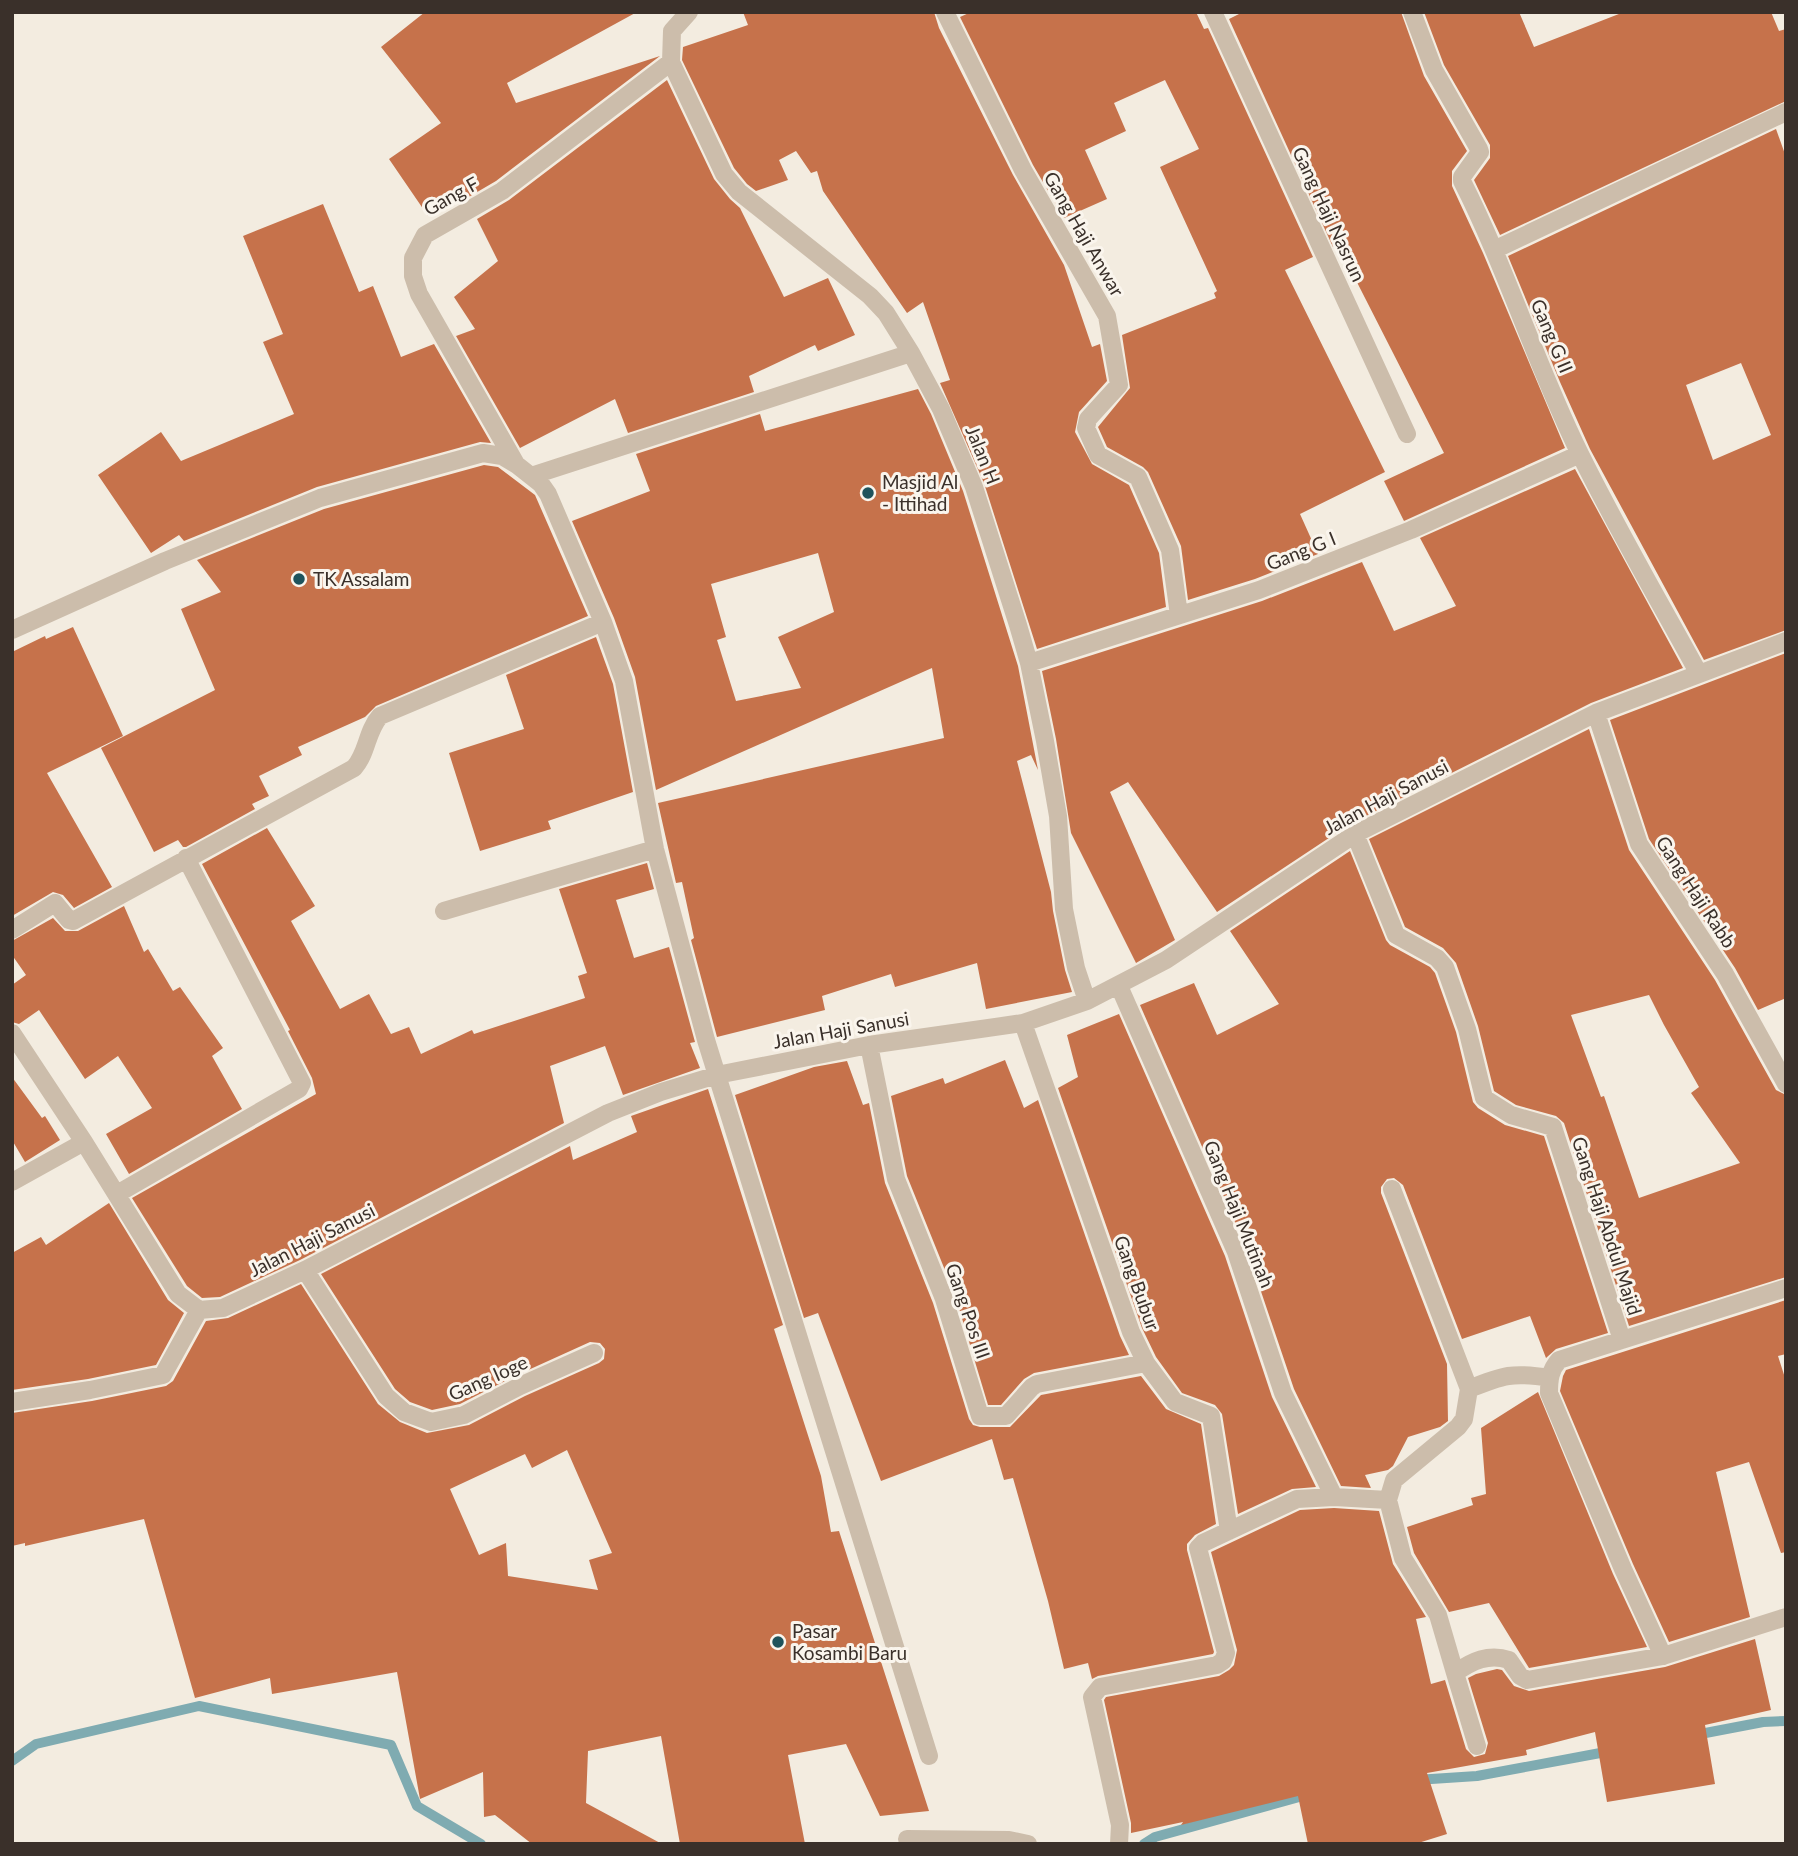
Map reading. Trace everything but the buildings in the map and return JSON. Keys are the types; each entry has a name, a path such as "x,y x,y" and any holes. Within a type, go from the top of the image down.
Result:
{"street":[{"name":"Gang Haji Anwar","path":"945,12 1023,170 1107,316 1119,385 1088,419 1086,428 1098,455 1138,477 1170,550 1179,615"},
{"name":"Gang Haji Nasrun","path":"1213,12 1407,434"},
{"name":"Gang G II","path":"1412,12 1434,71 1479,149 1480,152 1461,179 1580,454 1699,674"},
{"path":"671,62 672,31 686,15"},
{"name":"Jalan H","path":"671,62 724,174 738,192 870,296 886,313 941,409 974,487 1029,663 1058,816 1064,909 1076,968 1087,1001"},
{"name":"Gang F","path":"671,62 502,191 425,234 413,258 413,276 419,294 524,470 541,484 555,508 603,622 624,681 655,849 717,1075 809,1363 929,1756"},
{"path":"1494,250 1786,112"},
{"path":"12,630 165,561 320,498 483,453 502,457 524,470 911,353"},
{"name":"Gang G I","path":"1029,663 1259,590 1411,530 1580,454"},
{"path":"12,930 54,903 69,920 73,920 354,768 364,757 371,726 380,716 603,622"},
{"name":"Jalan Haji Sanusi","path":"199,1310 223,1308 305,1270 608,1113 661,1091 717,1075 869,1045 1023,1023 1087,1001 1166,960 1355,834 1596,713 1786,641"},
{"name":"Gang Haji Rabb","path":"1596,713 1639,844 1725,974 1784,1078"},
{"name":"Gang Haji Abdul Majid","path":"1355,834 1396,935 1437,958 1445,967 1467,1029 1485,1098 1511,1115 1553,1127 1622,1340"},
{"path":"444,911 655,849"},
{"path":"117,1194 299,1089 302,1083 186,858"},
{"name":"Gang Haji Mutinah","path":"1119,986 1236,1252 1283,1393 1334,1497"},
{"name":"Gang Bubur","path":"1023,1023 1131,1332 1146,1363 1175,1402 1211,1416 1230,1531"},
{"path":"12,1033 84,1142 178,1294 199,1310 163,1375 12,1402"},
{"name":"Gang Pos III","path":"869,1045 896,1179 944,1299 980,1416 1006,1416 1037,1384 1146,1363"},
{"path":"12,1182 84,1142"},
{"path":"1392,1189 1469,1389 1464,1419 1394,1480 1388,1500 1403,1558 1438,1615 1476,1746"},
{"name":"Gang Ioge","path":"305,1270 386,1396 404,1412 431,1422 464,1415 594,1353"},
{"name":"Gang Haji Abdul Majid","path":"1549,1378 1553,1366 1559,1360 1786,1288"},
{"path":"1469,1389 1492,1379 1521,1373 1549,1378 1549,1393 1623,1569 1663,1656"},
{"path":"1119,1844 1120,1825 1092,1697 1100,1687 1217,1665 1223,1661 1226,1653 1198,1548 1203,1543 1297,1499 1334,1497 1388,1500"},
{"path":"1455,1673 1490,1656 1509,1660 1520,1676 1527,1680 1663,1656 1786,1617"},
{"path":"907,1839 1009,1840 1028,1844"}],"waterway":[{"path":"12,1761 36,1744 199,1706 391,1745 417,1806 481,1844"},
{"path":"1695,1735 1763,1722 1786,1721"},
{"path":"1416,1780 1477,1776 1611,1751"},
{"path":"1144,1844 1155,1837 1310,1794"}],"place":[{"name":"Masjid Al - Ittihad","path":"868,493"},
{"name":"TK Assalam","path":"299,579"},
{"name":"Pasar Kosambi Baru","path":"778,1642"}]}
